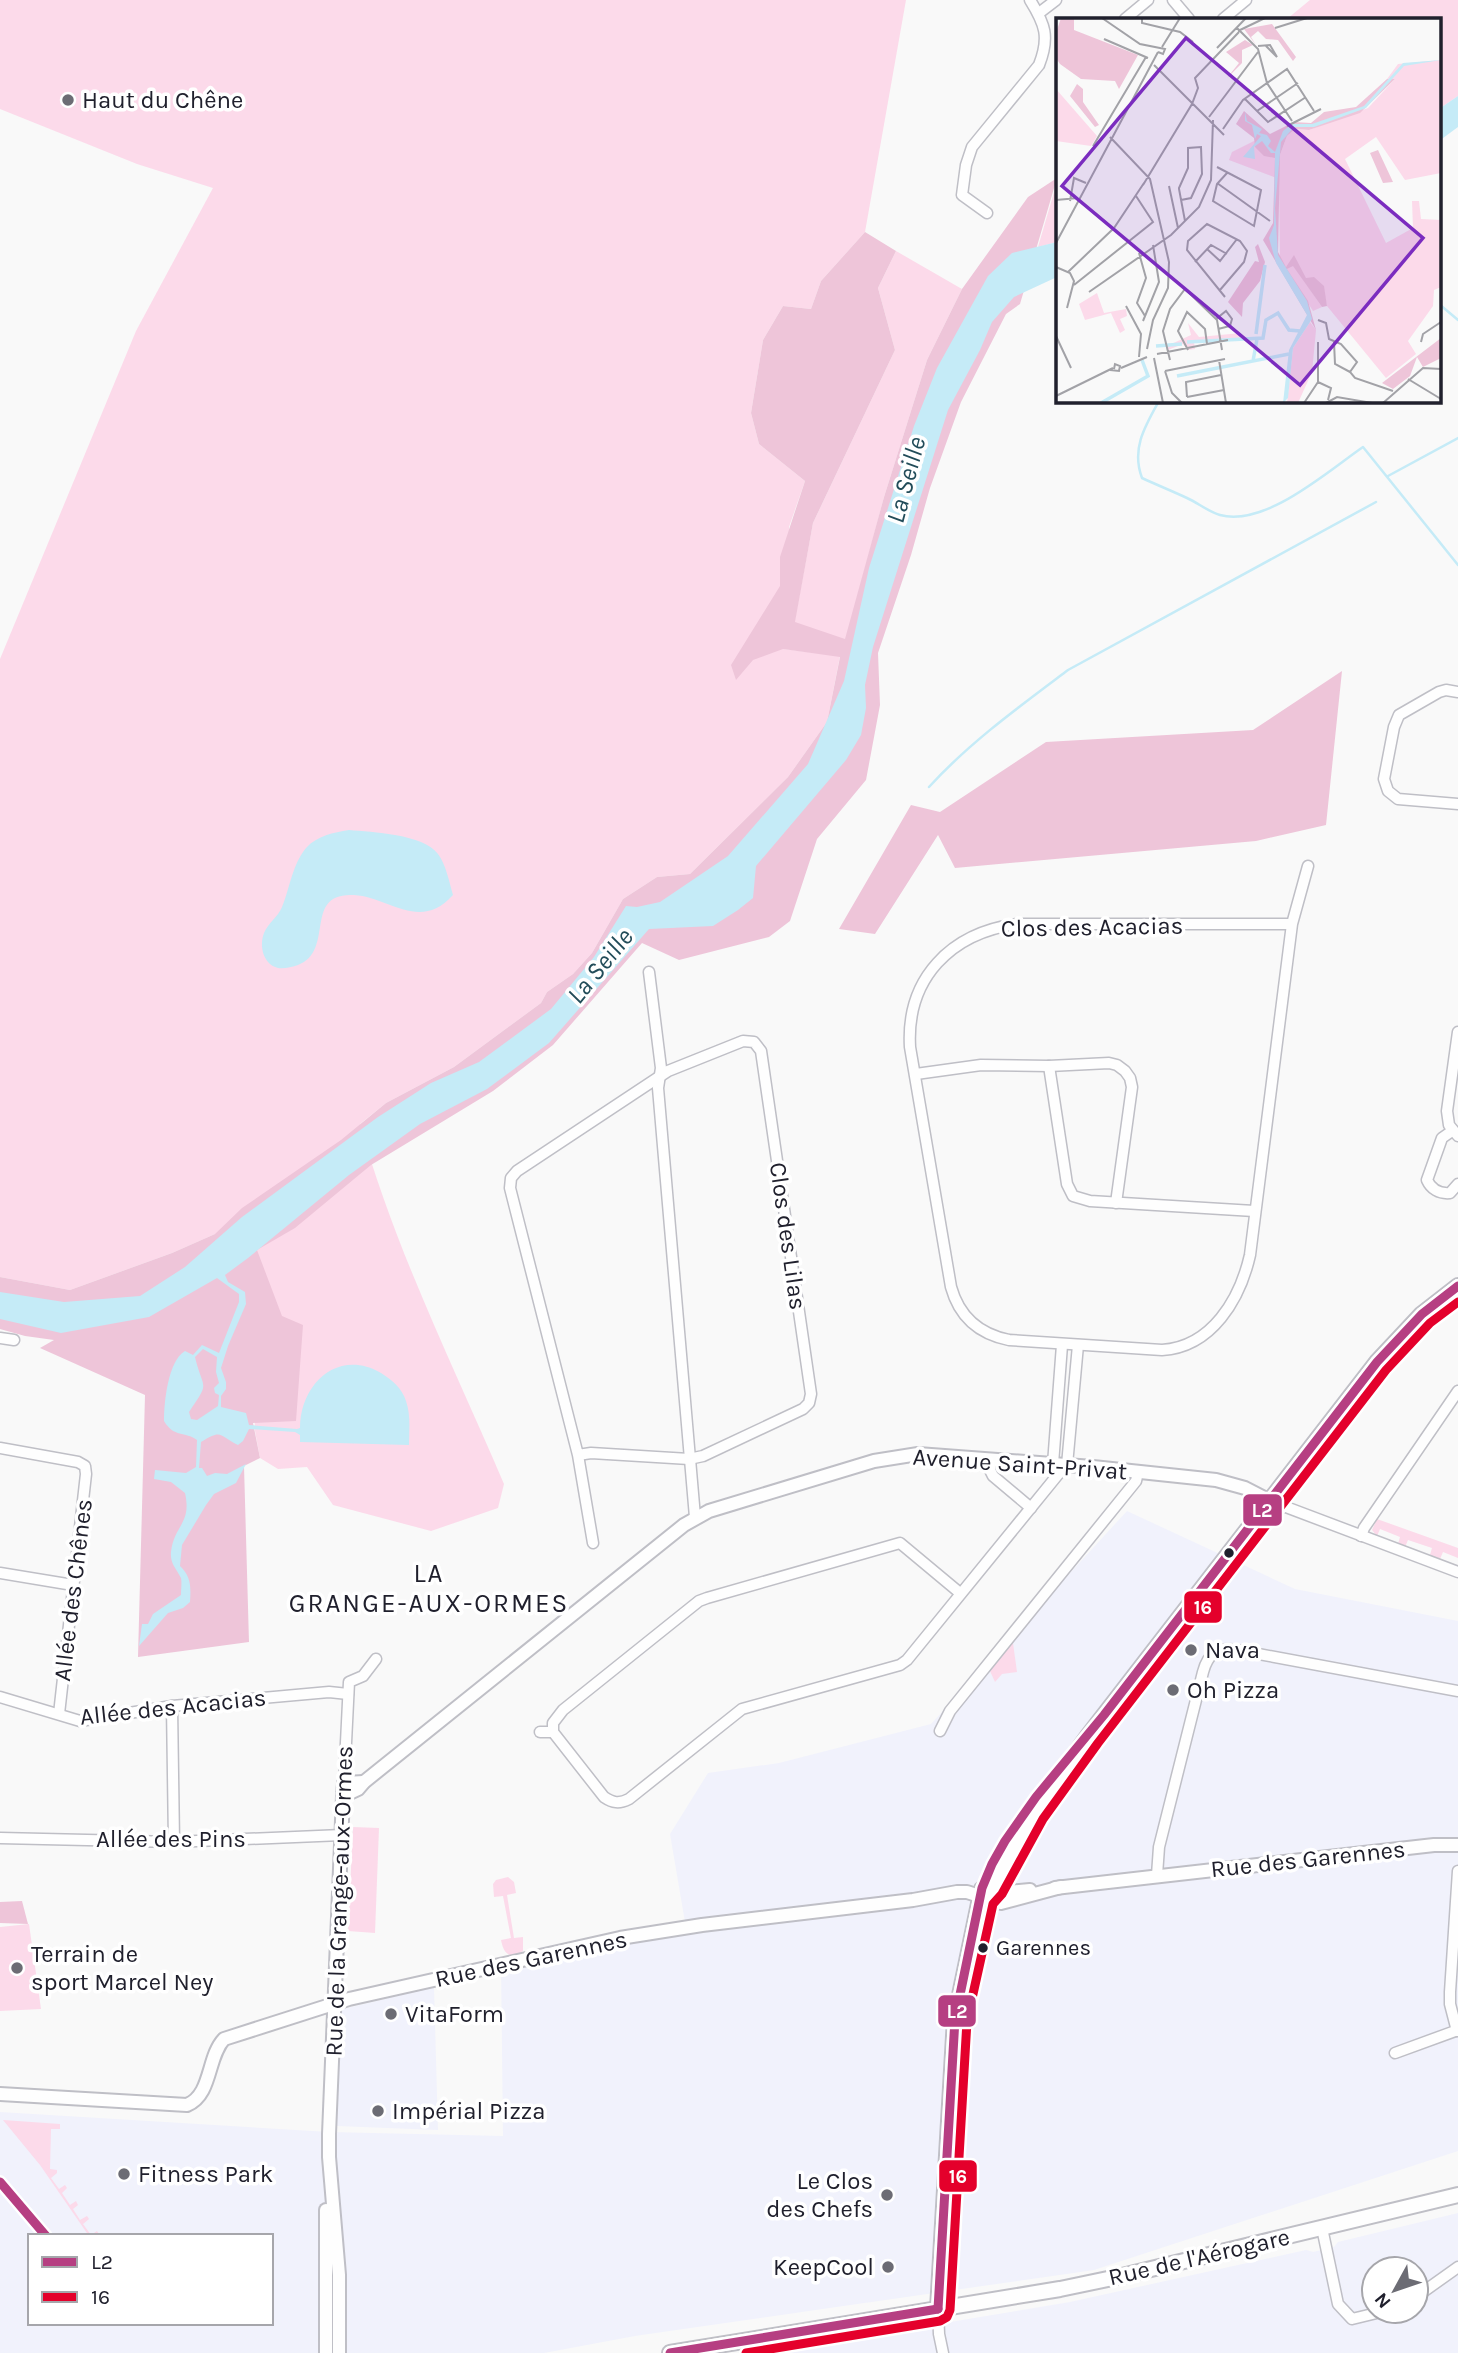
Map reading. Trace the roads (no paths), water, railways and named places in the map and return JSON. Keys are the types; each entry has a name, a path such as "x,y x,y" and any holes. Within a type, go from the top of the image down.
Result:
{"main road":[{"path":"938,2309 955,2019 982,1898 992,1886 1021,1830 1088,1736 1377,1362 1422,1314 1458,1286"},
{"name":"Rue de l'Aérogare","path":"670,2353 990,2302 1112,2278 1454,2198"}],"street":[{"path":"987,213 962,195 969,155 972,147 1039,65 1044,53 1045,25 1030,0"},
{"path":"1038,13 1056,0"},
{"path":"1126,18 1148,0"},
{"path":"1172,0 1188,18"},
{"path":"1224,18 1246,0"},
{"path":"1458,692 1439,692 1399,715 1394,727 1384,779 1388,791 1398,799 1458,804"},
{"name":"Clos des Acacias","path":"1292,924 1017,924 980,932 957,945 937,962 918,995 910,1021 910,1034 951,1287 958,1306 976,1327 998,1338 1062,1345 1174,1349 1186,1346 1206,1334 1229,1306 1244,1276 1250,1255 1292,924 1308,866"},
{"path":"649,972 660,1068 658,1078 695,1517"},
{"path":"1458,1032 1447,1111 1449,1125 1455,1134 1442,1138 1427,1180 1430,1187 1443,1194 1450,1193 1458,1184"},
{"name":"Clos des Lilas","path":"578,1455 591,1453 689,1459 803,1409 809,1403 811,1394 761,1051 754,1042 743,1041 668,1071 517,1171 510,1183 578,1455 593,1543"},
{"path":"916,1074 981,1065 1113,1064 1122,1068 1130,1078 1132,1087 1116,1203"},
{"path":"1049,1066 1070,1193 1082,1200 1254,1211"},
{"path":"0,1338 15,1340"},
{"path":"960,1593 900,1543 707,1598 699,1601 563,1710 553,1723 553,1732 604,1797 616,1803 623,1802 742,1709 900,1665 907,1660 1060,1472 1062,1345"},
{"path":"1060,1464 1078,1345"},
{"path":"1361,1536 1458,1391"},
{"name":"Allée des Chênes","path":"0,1448 78,1462 85,1466 59,1714"},
{"name":"Avenue Saint-Privat","path":"343,1796 358,1789 695,1517 709,1511 889,1458 933,1454 1216,1480 1245,1488 1270,1501"},
{"path":"990,1460 993,1476 1031,1507"},
{"path":"940,1731 950,1711 1136,1481 1138,1472"},
{"path":"1270,1501 1458,1572"},
{"path":"0,1573 73,1585"},
{"path":"1157,1875 1159,1847 1206,1662 1215,1651 1227,1648 1458,1691"},
{"path":"348,1694 349,1682 363,1676 376,1659"},
{"name":"Allée des Acacias","path":"0,1697 80,1721 172,1706 329,1692 348,1694"},
{"name":"Rue de la Grange-aux-Ormes","path":"326,2353 326,2205 348,1694"},
{"path":"172,1706 174,1842"},
{"path":"540,1732 553,1732"},
{"path":"344,1783 364,1782"},
{"name":"Allée des Pins","path":"0,1838 174,1842 342,1835"},
{"name":"Rue des Garennes","path":"0,2094 187,2105 195,2102 201,2094 216,2050 224,2039 335,2003 643,1934 957,1892 967,1892 1001,1903 1061,1887 1434,1845 1458,1845"},
{"path":"1395,2053 1457,2030 1452,2015 1450,1992 1458,1871"},
{"name":"Rue de la Grange-aux-Ormes","path":"329,2157 339,2275 338,2353"},
{"path":"1322,2228 1338,2304 1352,2319 1360,2317"},
{"path":"1430,2287 1458,2267"},
{"path":"938,2309 943,2353"}],"water":[{"path":"1458,96 1458,127 1440,140 1440,108"},
{"name":"La Seille","path":"1056,242 1056,277 1014,297 992,322 948,410 873,647 865,685 866,708 861,735 846,760 756,866 753,898 713,926 649,929 549,1043 487,1089 420,1124 349,1175 225,1275 228,1282 245,1292 246,1304 221,1368 226,1389 221,1396 221,1407 246,1413 249,1425 297,1429 300,1428 307,1397 324,1375 336,1368 365,1366 381,1373 402,1392 409,1412 409,1445 300,1442 300,1435 295,1432 249,1429 238,1445 217,1434 201,1442 199,1468 202,1468 207,1476 215,1473 227,1474 246,1464 236,1483 214,1494 182,1545 180,1566 190,1582 190,1602 183,1608 168,1613 139,1646 142,1624 148,1624 153,1614 181,1595 181,1578 172,1563 171,1552 186,1512 185,1493 171,1482 154,1479 155,1470 186,1473 196,1467 197,1440 172,1430 164,1421 171,1373 179,1356 185,1351 193,1355 202,1345 219,1353 239,1302 239,1294 217,1278 149,1317 61,1333 0,1319 0,1292 64,1302 140,1296 185,1267 242,1217 378,1117 431,1083 479,1062 551,1009 594,957 626,906 637,907 660,902 728,856 808,764 844,681 869,568 914,426 937,368 988,276 1012,253","holes":["203,1349 217,1357 216,1372 219,1383 214,1388 219,1395 218,1406 197,1420 191,1419 189,1412 203,1389 195,1357"]},
{"path":"349,830 396,835 431,847 443,863 453,895 441,906 416,912 367,897 338,897 329,903 323,912 319,935 309,958 291,967 273,966 262,949 263,938 266,929 282,907 301,855 321,837"}],"waterway":[{"path":"1440,305 1458,320"},
{"path":"1158,402 1139,447 1142,478 1216,514 1238,517 1257,513 1296,495 1363,447 1458,565"},
{"path":"1388,476 1458,438"},
{"path":"929,787 978,740 1068,670 1376,502"}],"place":[{"name":"Haut du Chêne","path":"68,100"},
{"name":"Nava","path":"1191,1650"},
{"name":"Oh Pizza","path":"1173,1690"},
{"name":"Garennes","path":"983,1948"},
{"name":"Terrain de sport Marcel Ney","path":"17,1968"},
{"name":"VitaForm","path":"391,2014"},
{"name":"Impérial Pizza","path":"378,2111"},
{"name":"Fitness Park","path":"124,2174"},
{"name":"Le Clos des Chefs","path":"887,2195"},
{"name":"KeepCool","path":"888,2267"}],"district":[{"name":"LA GRANGE-AUX-ORMES","path":"429,1588"}]}
